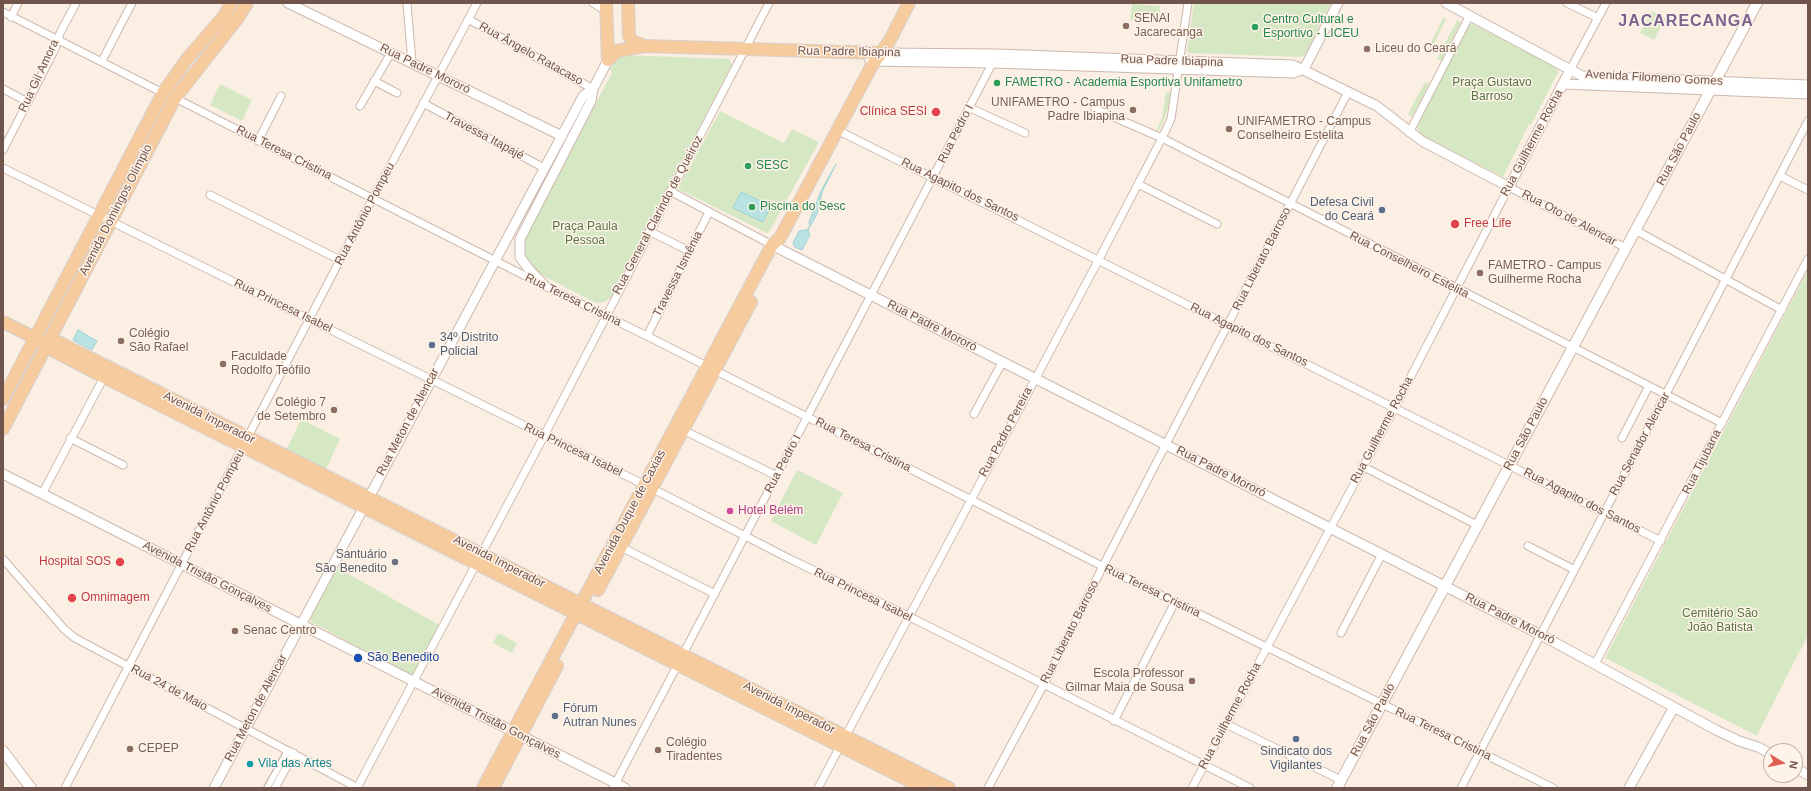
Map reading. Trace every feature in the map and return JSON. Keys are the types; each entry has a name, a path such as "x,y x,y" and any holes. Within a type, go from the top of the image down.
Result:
{"main road":[{"name":"Avenida Domingos Olímpio","path":"3,399 163,93 187,59 225,15 231,3"},
{"name":"Avenida Domingos Olímpio","path":"3,429 175,98 237,19 247,3"},
{"path":"628,3 629,36 632,41 644,46"},
{"name":"Avenida Duque de Caxias","path":"493,788 517,734 837,130 875,57 900,3"},
{"name":"Avenida Duque de Caxias","path":"875,57 890,40 909,3"},
{"name":"Rua São Paulo","path":"1339,784 1444,585 1757,3"},
{"path":"606,7 608,60"},
{"name":"Rua Padre Ibiapina","path":"608,60 617,51 644,46 744,49 875,57"},
{"name":"Avenida Imperador","path":"3,322 47,344 54,351 104,377 246,443 369,497 479,558 582,610 842,740 949,788"},
{"name":"Avenida Imperador","path":"47,344 58,342 363,508 479,558"},
{"name":"Avenida Duque de Caxias","path":"582,610 621,547 648,487 683,430 710,368"},
{"name":"Avenida Duque de Caxias","path":"483,788 517,734"},
{"name":"Avenida Imperador","path":"842,740 924,788"},
{"path":"3,751 31,788"}],"street":[{"path":"11,17 18,3"},
{"name":"Rua Gil Amora","path":"3,150 55,49 57,40 76,3"},
{"path":"102,61 132,3"},
{"name":"Rua Padre Mororó","path":"288,3 562,136"},
{"path":"407,3 412,63"},
{"name":"Rua Antônio Pompeu","path":"66,788 340,260 477,3"},
{"path":"593,3 606,7"},
{"name":"Rua General Clarindo de Queiroz","path":"358,788 544,436 649,231 769,3"},
{"name":"Rua Pedro Pereira","path":"818,788 842,740 1162,138 1170,119 1188,3"},
{"path":"1304,69 1338,3"},
{"name":"Avenida Filomeno Gomes","path":"1446,3 1582,76 1808,94"},
{"path":"1568,3 1598,18"},
{"path":"1570,70 1606,3"},
{"path":"3,12 163,93"},
{"path":"1409,133 1470,15"},
{"name":"Rua Ângelo Ratacaso","path":"468,19 593,89"},
{"path":"360,106 391,53"},
{"name":"Rua Padre Ibiapina","path":"875,57 997,54 1179,65"},
{"name":"Rua Pedro I","path":"614,786 808,418 997,54"},
{"name":"Rua Padre Ibiapina","path":"875,57 993,63 1293,65 1304,69"},
{"name":"Rua Meton de Alencar","path":"214,788 544,168 583,96 593,89 608,60"},
{"name":"Rua Oto de Alencar","path":"1304,69 1377,106 1409,133 1626,248"},
{"name":"Rua Guilherme Rocha","path":"1192,788 1362,466 1395,407 1570,70"},
{"path":"374,81 397,93"},
{"name":"Avenida Filomeno Gomes","path":"1563,84 1713,86 1808,85"},
{"path":"3,89 28,102"},
{"path":"545,286 520,257 520,239 591,101 593,89"},
{"name":"Rua Liberato Barroso","path":"988,788 1044,684 1103,566 1348,92"},
{"path":"258,141 281,96"},
{"name":"Rua Teresa Cristina","path":"175,98 545,286 1266,648 1553,788"},
{"name":"Travessa Itapajé","path":"423,103 544,168"},
{"path":"970,108 1025,133"},
{"name":"Rua Conselheiro Estelita","path":"1095,109 1162,138 1722,423"},
{"name":"Rua Senador Alencar","path":"1461,788 1541,635 1573,570 1808,121"},
{"name":"Rua Agapito dos Santos","path":"837,130 1510,464 1661,541"},
{"name":"Rua Princesa Isabel","path":"3,168 431,379 792,560 908,616 1114,721 1250,788"},
{"path":"1780,176 1808,190"},
{"path":"1138,184 1217,224"},
{"name":"Rua Padre Mororó","path":"670,191 777,244 872,295 1541,635 1733,739 1763,750"},
{"path":"210,195 340,260"},
{"name":"Travessa Ismênia","path":"647,336 710,212"},
{"name":"Rua Oto de Alencar","path":"1635,230 1782,310"},
{"path":"649,231 689,251"},
{"name":"Rua Tijubana","path":"1595,664 1808,259"},
{"path":"974,414 1003,361"},
{"path":"42,494 70,438 104,377"},
{"path":"1622,438 1649,386"},
{"path":"683,430 777,476"},
{"path":"70,438 124,465"},
{"path":"1362,466 1477,525"},
{"name":"Avenida Tristão Gonçalves","path":"3,474 414,681 614,786 626,788"},
{"path":"1528,546 1573,570"},
{"path":"621,547 714,594"},
{"path":"1341,633 1382,554"},
{"name":"Rua 24 de Maio","path":"3,558 65,630 75,638 358,788"},
{"path":"1114,721 1175,602"},
{"path":"1629,788 1674,707"},
{"path":"1226,724 1339,784"},
{"path":"267,788 291,752"},
{"path":"275,788 291,752"}],"green space":[{"name":"Centro Cultural e Esportivo - LICEU","path":"1194,3 1331,3 1306,54 1301,57 1187,52"},
{"path":"1132,4 1160,6 1159,22 1130,20"},
{"path":"1652,11 1666,18 1654,40 1640,33"},
{"path":"1443,18 1446,19 1429,54 1426,53"},
{"path":"1457,20 1461,22 1441,61 1437,59"},
{"name":"Praça Gustavo Barroso","path":"1473,24 1556,67 1558,72 1531,125 1529,124 1503,177 1420,135 1417,126 1469,25"},
{"name":"Praça Paula Pessoa","path":"622,55 729,59 732,64 612,296 605,302 596,303 534,271 524,261 524,237 612,73 610,69"},
{"path":"1425,82 1429,84 1412,117 1408,114"},
{"path":"220,84 252,100 242,121 210,105"},
{"path":"1166,92 1171,93 1166,115 1157,134 1155,133 1162,118"},
{"name":"SESC","path":"720,111 784,143 792,129 819,142 769,232 767,233 678,189"},
{"name":"Cemitério São João Batista","path":"1808,270 1808,635 1757,735 1755,735 1605,658"},
{"path":"301,419 340,439 326,469 286,451"},
{"path":"797,470 843,493 816,545 771,521"},
{"path":"336,567 439,625 413,674 410,674 311,622 310,616"},
{"path":"498,633 517,643 512,653 493,643"}],"water":[{"path":"836,164 822,192 817,214 808,230 810,235 802,250 795,247 793,243 799,231 807,230 810,226 809,222 821,191"},
{"name":"Piscina do Sesc","path":"741,192 771,206 763,222 733,208"},
{"path":"78,330 97,341 92,350 73,340"}],"place":[{"name":"SENAI Jacarecanga","path":"1126,26"},
{"name":"Centro Cultural e Esportivo - LICEU","path":"1255,27"},
{"name":"Liceu do Ceará","path":"1367,49"},
{"name":"FAMETRO - Academia Esportiva Unifametro","path":"997,83"},
{"name":"UNIFAMETRO - Campus Padre Ibiapina","path":"1133,110"},
{"name":"Clínica SESI","path":"936,112"},
{"name":"UNIFAMETRO - Campus Conselheiro Estelita","path":"1229,129"},
{"name":"SESC","path":"748,166"},
{"name":"Piscina do Sesc","path":"752,207"},
{"name":"Defesa Civil do Ceará","path":"1382,210"},
{"name":"Free Life","path":"1455,224"},
{"name":"FAMETRO - Campus Guilherme Rocha","path":"1480,273"},
{"name":"Colégio São Rafael","path":"121,341"},
{"name":"34º Distrito Policial","path":"432,345"},
{"name":"Faculdade Rodolfo Teófilo","path":"223,364"},
{"name":"Colégio 7 de Setembro","path":"334,410"},
{"name":"Hotel Belém","path":"730,511"},
{"name":"Hospital SOS","path":"120,562"},
{"name":"Santuário São Benedito","path":"395,562"},
{"name":"Omnimagem","path":"72,598"},
{"name":"Senac Centro","path":"235,631"},
{"name":"São Benedito","path":"358,658"},
{"name":"Escola Professor Gilmar Maia de Sousa","path":"1192,681"},
{"name":"Fórum Autran Nunes","path":"555,716"},
{"name":"Sindicato dos Vigilantes","path":"1296,739"},
{"name":"CEPEP","path":"130,749"},
{"name":"Colégio Tiradentes","path":"658,750"},
{"name":"Vila das Artes","path":"250,764"}],"district":[{"name":"JACARECANGA","path":"1686,22"}]}
